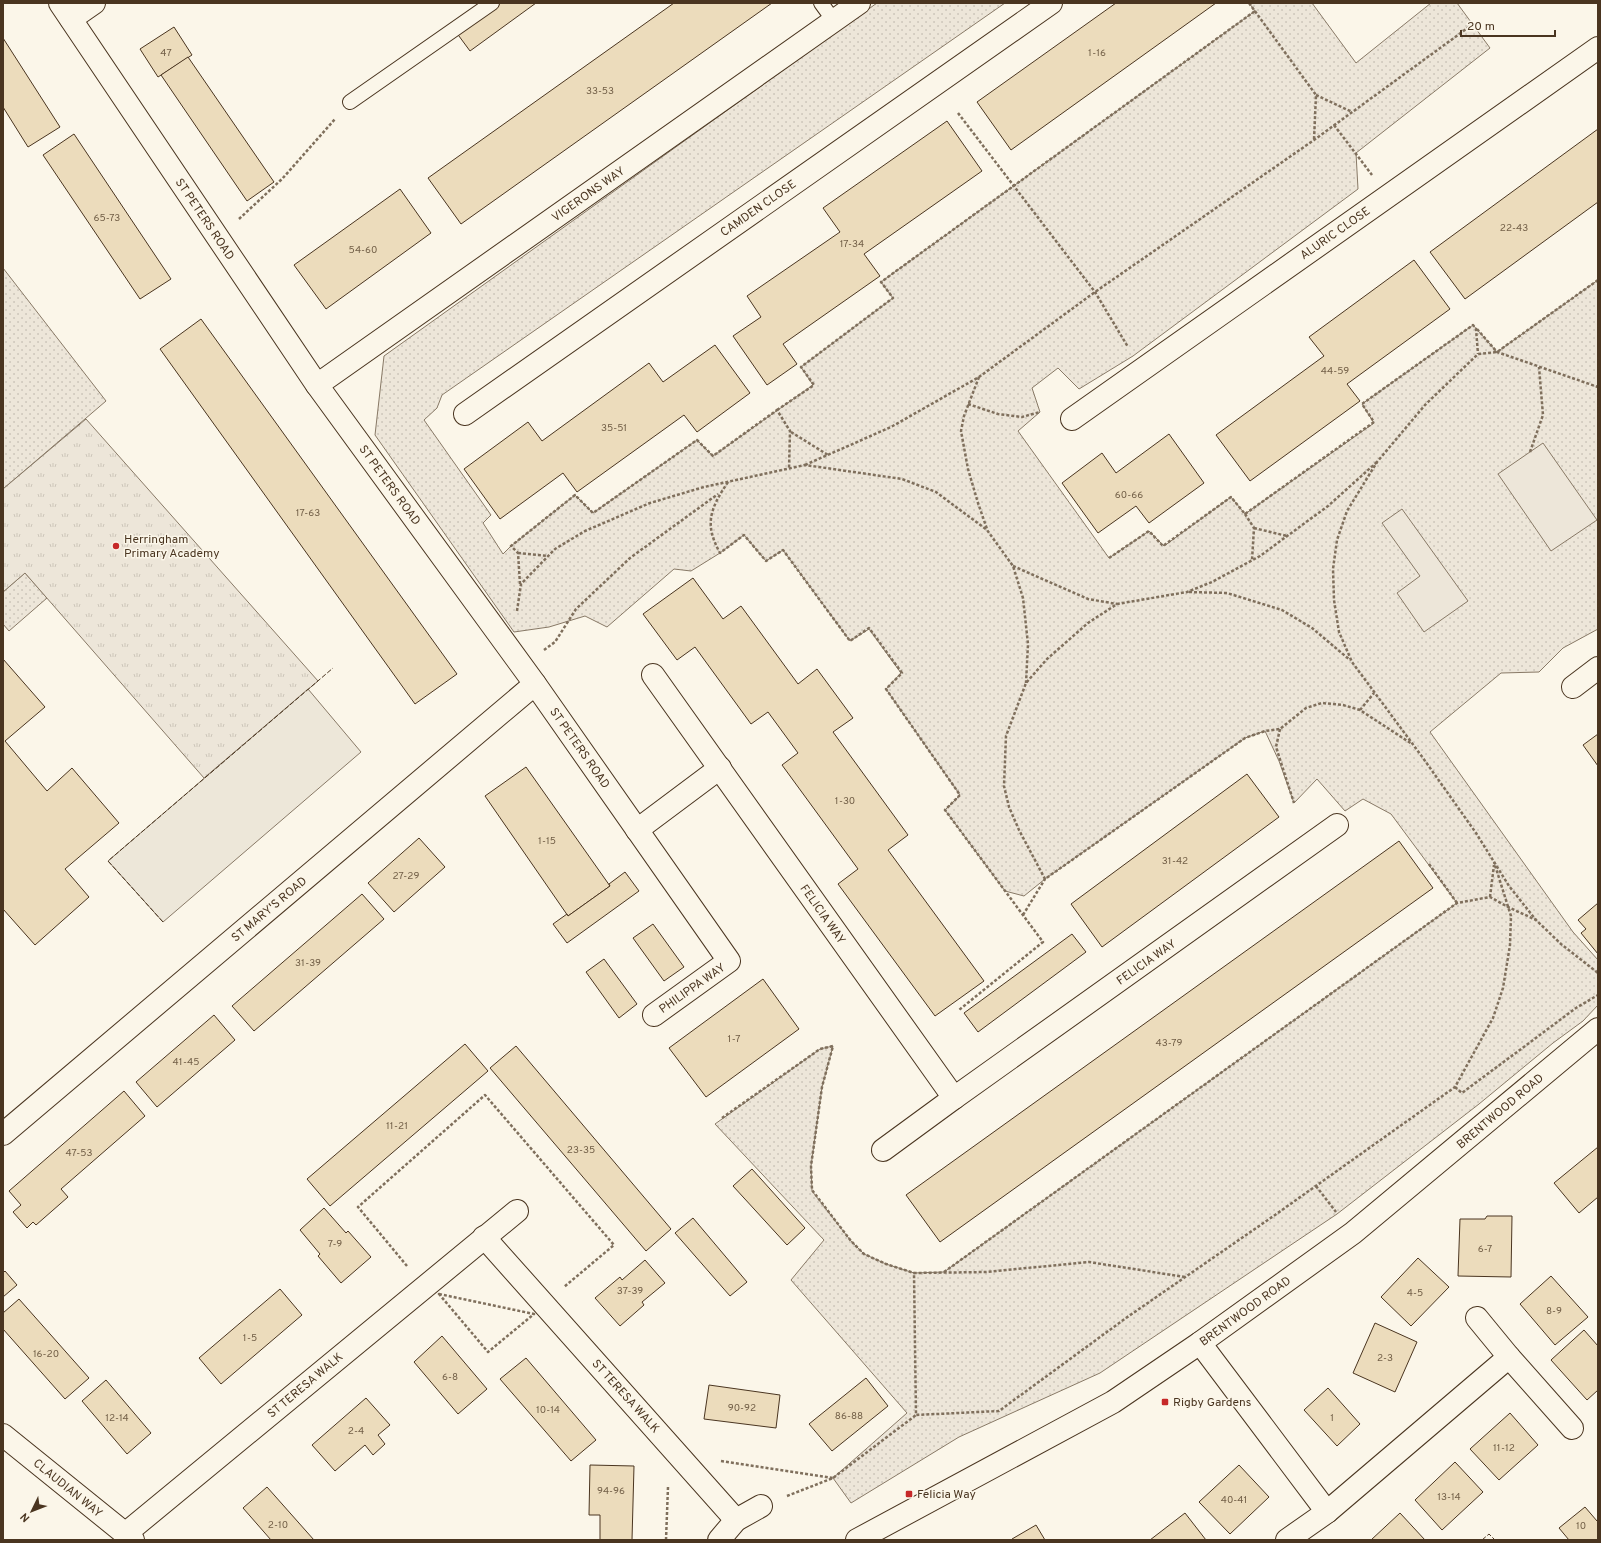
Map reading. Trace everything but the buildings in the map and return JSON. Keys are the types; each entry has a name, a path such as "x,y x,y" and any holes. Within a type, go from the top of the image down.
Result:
{"street":[{"path":"65,11 94,3"},
{"name":"VIGERONS WAY","path":"316,384 859,3"},
{"name":"CAMDEN CLOSE","path":"466,414 1051,3"},
{"name":"ST PETERS ROAD","path":"65,11 316,384 535,684 729,961"},
{"name":"ALURIC CLOSE","path":"1072,419 1598,48"},
{"path":"1573,687 1598,668"},
{"name":"FELICIA WAY","path":"652,675 720,768 954,1098"},
{"name":"ST MARY'S ROAD","path":"3,1134 535,684"},
{"path":"637,830 720,768"},
{"name":"FELICIA WAY","path":"883,1150 1337,826"},
{"name":"PHILIPPA WAY","path":"654,1015 729,961"},
{"name":"BRENTWOOD ROAD","path":"857,1540 1113,1402 1200,1343 1353,1233 1598,1029"},
{"name":"ST TERESA WALK","path":"129,1537 432,1290 484,1237 517,1211"},
{"name":"ST TERESA WALK","path":"484,1237 736,1520"},
{"path":"1477,1318 1509,1357 1572,1428"},
{"path":"1200,1343 1327,1512"},
{"path":"1287,1540 1327,1512 1509,1357"},
{"name":"CLAUDIAN WAY","path":"3,1436 129,1537"},
{"path":"719,1540 736,1520 761,1506"}],"lane":[{"path":"350,102 492,3"},
{"path":"821,3 834,21"}],"path":[{"path":"1249,3 1316,95 1352,112"},
{"path":"548,556 518,553 511,546 575,495 593,513 697,440 713,456 814,385 801,367 893,298 881,282 1255,11"},
{"path":"520,584 555,549 585,531 650,503 704,487 805,465 891,427 979,377 1095,292 1314,140 1473,24"},
{"path":"1314,140 1316,95"},
{"path":"218,239 282,179 350,102"},
{"path":"958,113 1095,292 1129,350"},
{"path":"1334,124 1376,180"},
{"path":"1497,352 1598,280"},
{"path":"1245,514 1374,422 1362,404 1473,325 1497,352"},
{"path":"1476,329 1478,354"},
{"path":"1187,592 1212,582 1252,561 1328,506 1377,462 1426,405 1478,354 1497,352 1598,387"},
{"path":"1530,452 1543,415 1539,367"},
{"path":"979,377 964,416 961,432 968,470 987,530 1012,566 1023,598 1028,644 1026,683 1006,736 1004,786 1018,830 1045,879"},
{"path":"968,404 998,414 1022,416 1040,412"},
{"path":"777,410 790,431 828,455"},
{"path":"789,469 790,431"},
{"path":"1377,462 1347,511 1337,540 1333,569 1334,600 1339,632 1352,662 1476,833 1509,886 1536,920 1561,944 1598,973"},
{"path":"805,465 902,479 936,492 987,530"},
{"path":"728,482 716,499 711,516 713,539 720,553 744,535 766,561 783,550 850,641 869,628 902,673 886,689 960,795 945,810 1043,942 959,1010"},
{"path":"539,654 555,642 576,609 630,558 720,492"},
{"path":"1109,558 1149,531 1164,546 1231,497 1254,528 1252,561"},
{"path":"1254,528 1287,536"},
{"path":"516,616 520,584 518,553"},
{"path":"1012,566 1088,599 1117,604 1187,592 1227,593 1282,610 1312,628 1352,662"},
{"path":"1026,683 1047,659 1082,628 1117,604"},
{"path":"1360,710 1374,693"},
{"path":"1023,915 1045,879 1245,738 1265,731 1280,729 1306,708 1322,703 1343,705 1360,710 1412,744"},
{"path":"1280,729 1276,747 1294,803"},
{"path":"1490,897 1494,862"},
{"path":"761,1506 833,1478 916,1415 999,1411 1185,1277 1316,1186 1454,1087 1494,1018 1503,988 1510,945 1511,916 1494,862"},
{"path":"1428,864 1457,903"},
{"path":"944,1272 1457,903 1490,897 1536,920"},
{"path":"1454,1087 1462,1093 1558,1021 1598,995"},
{"path":"722,1118 820,1049 834,1046 822,1087 811,1166 812,1190 851,1241 864,1254 886,1264 914,1273 986,1272 1089,1262 1185,1277"},
{"path":"432,1290 490,1305 534,1314 488,1352 432,1290 358,1207 485,1095 614,1245 544,1304"},
{"path":"1316,1186 1338,1214"},
{"path":"914,1273 916,1415"},
{"path":"678,1455 833,1478"}],"green space":[{"path":"877,3 1005,3 442,395 437,408 424,420 491,515 483,523 503,554 575,495 593,513 697,440 713,456 813,385 801,367 893,298 881,282 1255,11 1249,3 1312,3 1356,63 1431,3 1457,3 1490,48 1356,153 1358,189 1133,356 1079,389 1058,368 1032,388 1040,412 1018,431 1109,558 1149,531 1164,546 1231,497 1245,514 1374,423 1362,404 1473,325 1497,352 1598,280 1598,629 1563,648 1539,672 1501,673 1430,732 1573,932 1598,960 1598,1005 1583,1021 1553,1043 1479,1104 1337,1214 1100,1373 959,1437 851,1503 833,1478 907,1413 791,1280 824,1240 715,1124 820,1049 833,1046 822,1087 811,1166 812,1191 851,1241 864,1254 886,1264 914,1273 944,1272 1457,903 1391,814 1363,799 1345,811 1317,779 1294,803 1279,761 1265,731 1245,738 1045,879 1024,896 1005,891 945,810 960,795 886,689 901,673 869,629 850,641 783,550 766,561 744,535 720,553 691,571 674,569 607,627 585,616 549,627 514,632 375,435 384,356"},
{"path":"3,268 106,401 3,489"},
{"path":"86,419 318,681 204,778 25,573 3,592 3,489"},
{"path":"1543,443 1597,520 1551,551 1498,474"},
{"path":"1402,509 1468,601 1424,632 1397,593 1420,576 1382,523"},
{"path":"25,573 47,598 9,631 3,624 3,592"}],"shaded area":[{"path":"308,689 361,752 163,922 108,861"}],"fence":[{"path":"163,922 108,861 333,668"},
{"path":"1482,1540 1489,1534 1495,1540"}],"place":[{"name":"Herringham Primary Academy","path":"116,546"},
{"name":"Rigby Gardens","path":"1165,1402"},
{"name":"Felicia Way","path":"909,1494"}]}
